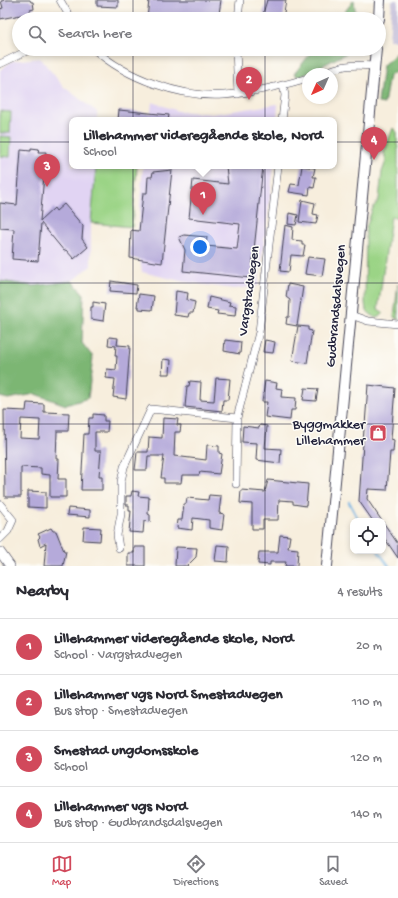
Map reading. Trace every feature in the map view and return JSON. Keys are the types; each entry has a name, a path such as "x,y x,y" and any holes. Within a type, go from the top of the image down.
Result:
{"main road":[{"path":"379,12 380,0"},
{"name":"Gudbrandsdalsvegen","path":"327,566 375,56"}],"street":[{"path":"60,0 67,12"},
{"path":"239,12 240,0"},
{"path":"0,64 17,56"},
{"path":"103,56 116,66 161,86 209,95 238,94 302,80"},
{"path":"236,56 238,94"},
{"path":"335,68 343,65 355,64 374,66"},
{"path":"282,117 285,95 283,85"},
{"name":"Vargstadvegen","path":"236,484 237,418 259,332 278,169"},
{"path":"351,315 368,321 398,324"},
{"path":"119,548 117,535 121,514 120,482 124,467 151,409 237,418"},
{"path":"0,504 13,520 8,531 0,539"},
{"path":"0,552 10,566"}],"shaded area":[{"path":"392,0 398,0 398,40 389,40"},
{"path":"40,58 64,87 97,112 97,117 69,117 69,169 96,169 91,223 91,266 72,281 33,286 0,281 0,70 12,61"},
{"path":"152,102 178,111 212,114 278,104 277,117 150,117"},
{"path":"143,169 274,169 258,286 234,289 185,282 142,272 137,243"}],"green space":[{"path":"354,0 355,12 345,12"},
{"path":"398,52 398,71 389,76 384,104 378,103 383,65"},
{"path":"308,56 341,56 318,68 302,68 302,76 300,77 294,74"},
{"path":"0,111 11,112 10,133 0,133"},
{"path":"393,128 397,132 398,147 398,217 391,217 378,309 384,313 375,318 366,310 365,303 366,228 372,210 379,199 382,172 386,161 384,152"},
{"path":"0,136 11,137 10,157 0,156"},
{"path":"96,169 137,169 132,227 91,223"},
{"path":"0,281 33,286 72,281 84,294 82,343 93,357 88,398 66,405 35,394 8,399 0,397"},
{"path":"398,284 398,320 394,317"}],"building":[{"path":"30,0 33,2 34,9 30,10 31,12 12,12 12,17 0,19 0,9 3,8 1,1"},
{"path":"97,0 118,0 118,7 97,6"},
{"path":"149,0 221,0 219,12 148,12"},
{"path":"267,0 286,0 284,12 264,12"},
{"path":"119,110 169,115 169,117 118,117"},
{"path":"31,148 39,149 38,152 46,152 40,221 54,208 56,211 64,204 83,226 82,239 88,247 74,259 66,250 64,251 41,223 38,261 12,259 14,229 0,228 0,203 17,205 21,150 31,151"},
{"path":"226,169 263,169 251,278 183,271 185,250 179,237 184,235 207,237 206,246 237,249 240,224 189,218 193,180 228,184"},
{"path":"302,169 315,169 313,177 316,177 314,188 310,187 309,195 289,192 291,184 299,185"},
{"path":"172,170 162,263 130,258 131,230 139,231 143,193 147,193 148,177 152,177 153,172"},
{"path":"302,200 315,203 313,214 318,215 316,224 299,222"},
{"path":"289,213 298,215 296,225 288,224"},
{"path":"285,225 293,227 292,240 302,241 302,245 305,245 303,256 291,255 289,272 280,271"},
{"path":"308,257 325,259 322,276 305,274"},
{"path":"111,281 137,285 136,293 110,291"},
{"path":"288,284 303,287 297,326 286,324 287,317 289,317 290,300 286,297"},
{"path":"176,291 188,293 187,300 195,302 193,313 189,313 188,317 174,315"},
{"path":"139,294 154,296 152,310 139,309 139,307 137,307"},
{"path":"209,297 230,302 229,305 236,306 235,316 217,314 218,311 207,309"},
{"path":"93,302 105,304 103,321 91,319 91,307 93,307"},
{"path":"298,326 308,327 308,330 312,331 307,363 292,361"},
{"path":"109,337 118,338 117,345 130,346 126,399 113,397 115,379 106,378 107,369 116,370 116,346 108,345"},
{"path":"225,340 241,342 240,354 224,351"},
{"path":"265,340 275,342 273,353 263,352"},
{"path":"163,359 171,360 170,374 162,374"},
{"path":"216,378 230,379 228,400 223,400 222,411 185,407 187,386 189,386 190,381 201,382 200,400 214,401"},
{"path":"265,381 277,383 276,388 282,389 281,397 296,398 295,410 291,410 290,420 265,417 267,402 262,402"},
{"path":"368,385 395,388 391,439 394,440 393,452 390,452 387,490 368,489 367,499 380,518 371,518 359,501 363,427 365,425"},
{"path":"305,388 318,389 316,401 303,400"},
{"path":"27,403 44,404 44,412 69,413 68,431 57,431 56,459 59,459 58,479 66,479 66,497 50,497 50,475 41,474 41,468 21,467 21,497 5,497 4,410 26,411","holes":["21,419 40,420 39,439 20,438"]},
{"path":"93,414 104,415 104,421 108,421 107,432 95,432 95,451 101,451 99,476 102,476 102,490 81,490 84,434 88,434 89,418 93,418"},
{"path":"163,418 178,419 177,425 181,425 180,432 175,432 174,456 206,460 207,445 219,446 219,453 222,454 219,474 200,472 199,475 182,475 181,483 164,483 164,478 161,478 164,456 148,456 147,470 135,470 137,452 148,452 149,437 162,438"},
{"path":"260,425 267,426 265,448 281,449 280,463 256,460 257,443 242,442 243,426 259,428"},
{"path":"268,480 308,484 306,506 293,504 293,501 279,500 278,520 263,520 263,529 252,529 252,504 240,503 241,490 265,492"},
{"path":"28,491 46,492 46,508 28,507"},
{"path":"132,491 139,492 138,496 149,497 148,514 150,515 150,522 144,521 143,533 129,532 131,511 129,511 129,505 126,505 126,496 131,496"},
{"path":"209,495 221,496 219,513 224,514 222,530 209,528 209,520 193,518 192,530 177,528 178,520 182,520 184,504 186,504 187,498 208,500"},
{"path":"68,508 90,510 90,517 67,515"},
{"path":"386,526 398,544 398,558 386,540"},
{"path":"84,527 101,528 100,541 83,540"},
{"path":"51,528 53,531 56,531 64,551 66,551 63,566 44,566 46,543 40,546 38,539 40,537 38,534"},
{"path":"280,535 290,536 288,548 298,549 297,566 285,566 286,562 270,562 270,565 258,564 259,552 278,552"},
{"path":"217,545 229,546 228,562 215,561"},
{"path":"134,547 145,547 145,566 128,566 128,553 134,553"},
{"path":"176,547 197,548 196,557 187,566 175,566"}],"waterway":[{"path":"349,502 357,518"},
{"path":"380,554 389,566"}],"place":[{"name":"Lillehammer vgs Nord Smestadvegen","path":"249,100"},
{"name":"Lillehammer vgs Nord","path":"374,160"},
{"name":"Smestad ungdomsskole","path":"47,187"},
{"name":"Lillehammer videregående skole, Nord","path":"203,215"},
{"name":"Byggmakker Lillehammer","path":"378,433"}]}
